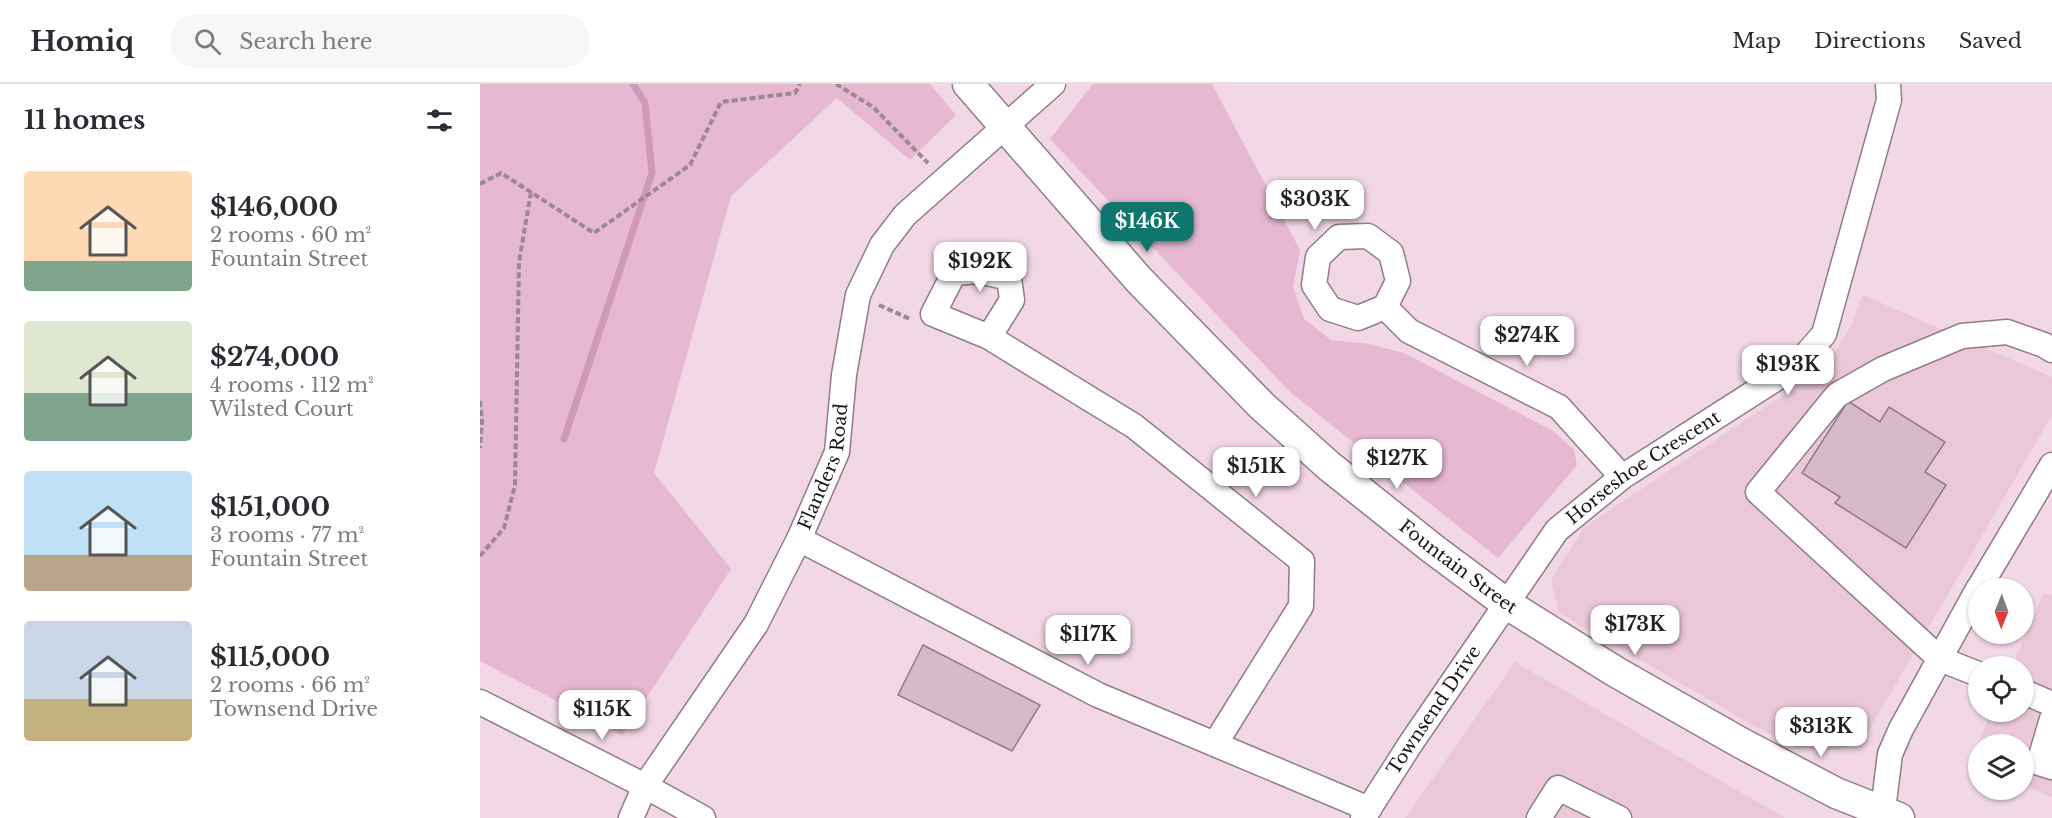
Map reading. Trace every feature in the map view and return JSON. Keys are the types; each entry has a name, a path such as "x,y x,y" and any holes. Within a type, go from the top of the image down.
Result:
{"main road":[{"name":"Fountain Street","path":"968,84 1139,280 1262,406 1346,480 1433,549 1508,604 1616,672 1741,743 1836,793 1888,816"}],"street":[{"path":"1003,126 1053,84"},
{"name":"Horseshoe Crescent","path":"1508,604 1557,530 1622,477 1797,365 1824,334 1889,100 1888,84"},
{"name":"Flanders Road","path":"631,818 645,786 756,624 799,539 837,453 844,375 858,295 882,245 905,215 1003,126"},
{"path":"989,337 1012,300 1009,278 979,271 954,273 933,314 989,337 1134,426 1302,561 1301,606 1215,744"},
{"path":"1384,307 1409,332 1559,407 1622,477"},
{"path":"1968,670 1940,659 1758,492 1836,395 1883,369 1962,336 2007,332 2052,350"},
{"path":"1985,578 2052,465"},
{"path":"799,539 1098,695 1215,744 1366,813"},
{"name":"Townsend Drive","path":"1366,813 1411,743 1508,604"},
{"path":"1888,816 1890,754 1901,729 1968,608"},
{"path":"2034,696 2052,704"},
{"path":"480,702 703,818"},
{"path":"2052,719 2040,764 2052,767"},
{"path":"1539,818 1558,788 1619,818"}],"path":[{"path":"480,184 501,173 594,233 690,165 721,102 795,93 800,84"},
{"path":"836,84 873,107 945,180"},
{"path":"480,556 504,528 515,485 519,262 531,192"},
{"path":"858,295 915,321 933,314"},
{"path":"480,400 483,421 480,448"}],"shaded area":[{"path":"480,84 930,84 956,115 910,160 837,98 731,196 654,473 731,569 622,735 480,661"},
{"path":"1093,84 1212,84 1300,250 1293,287 1304,319 1331,340 1369,344 1404,353 1553,431 1574,450 1577,465 1498,558 1289,391 1050,139"},
{"path":"1863,295 2052,377 2052,415 1864,739 1837,750 1801,748 1758,728 1559,613 1551,580 1584,527 1818,372 1836,351 1851,326"},
{"path":"2043,594 2052,595 2052,797 2034,790 2034,734 1982,734 1987,722 2034,722 2034,656 2016,656 2021,644 2034,644 2034,615"},
{"path":"1515,662 1785,818 1405,818"}],"building":[{"path":"1848,401 1880,422 1889,407 1945,442 1925,472 1946,485 1906,548 1835,503 1840,497 1802,473"},
{"path":"923,645 1040,705 1012,751 898,695"}],"waterway":[{"path":"564,439 652,173 645,103 633,84"}]}
